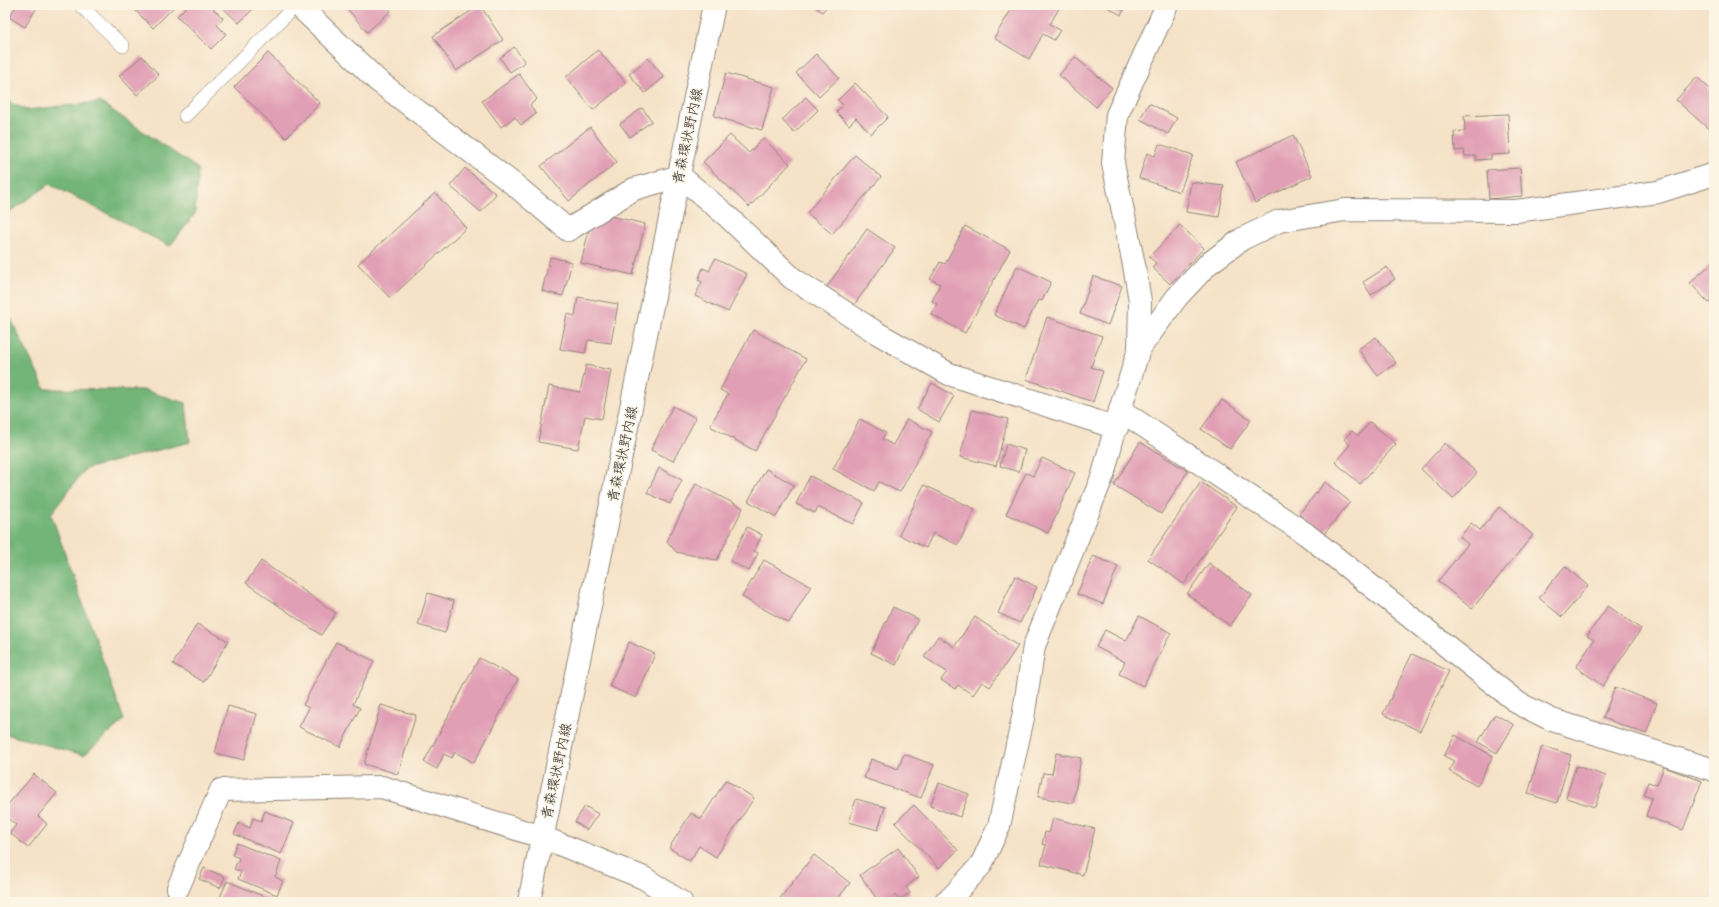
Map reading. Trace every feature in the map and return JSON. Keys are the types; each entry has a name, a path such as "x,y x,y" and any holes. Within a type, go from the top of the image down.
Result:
{"street":[{"path":"297,5 378,81 516,186 568,230 634,189 680,176 726,215 792,278 877,333 949,374 1118,419 1306,534 1518,703 1552,720 1714,770"},
{"name":"青森環状野内線","path":"529,902 680,176 714,5"},
{"path":"945,902 952,897 981,865 999,826 1023,718 1034,646 1103,475 1139,349 1140,301 1113,163 1116,115 1167,5"},
{"path":"1139,349 1177,297 1208,264 1242,239 1279,220 1345,210 1516,211 1658,192 1714,174"},
{"path":"178,888 221,790 382,787 542,837 644,878 681,902"}],"lane":[{"path":"80,5 122,46"},
{"path":"185,116 297,5"}],"green space":[{"path":"5,100 26,110 100,102 198,169 195,214 170,246 50,184 5,215"},
{"path":"5,307 45,389 143,390 186,403 190,442 85,469 51,514 124,720 84,755 5,734"}],"building":[{"path":"17,5 30,5 36,9 25,27 9,17"},
{"path":"130,5 176,5 153,28"},
{"path":"188,5 209,5 223,18 217,25 226,34 211,49 177,16"},
{"path":"220,5 257,5 239,23"},
{"path":"344,5 386,5 391,11 367,32"},
{"path":"480,5 503,40 456,71 433,36"},
{"path":"814,5 828,5 822,12"},
{"path":"1014,5 1061,5 1050,24 1060,30 1054,40 1043,34 1029,59 994,38"},
{"path":"1104,5 1127,5 1121,15"},
{"path":"514,47 525,62 510,72 500,58"},
{"path":"598,50 626,83 593,110 566,77"},
{"path":"268,53 320,103 286,138 234,87"},
{"path":"816,54 839,78 819,97 796,73"},
{"path":"142,56 159,75 137,95 119,76"},
{"path":"1075,57 1112,88 1096,107 1059,75"},
{"path":"648,58 664,77 645,93 629,74"},
{"path":"726,73 774,87 762,130 714,116"},
{"path":"519,74 537,99 530,105 536,114 521,125 515,117 501,127 482,101"},
{"path":"1697,77 1714,93 1714,130 1712,132 1676,100"},
{"path":"855,83 888,117 871,134 856,118 849,125 836,112 843,105 838,100"},
{"path":"806,97 818,110 794,133 782,120"},
{"path":"1149,103 1177,118 1168,134 1140,119"},
{"path":"642,108 652,121 630,137 620,124"},
{"path":"1508,114 1510,154 1491,155 1491,159 1476,160 1476,156 1465,156 1464,150 1455,151 1454,132 1465,131 1464,116"},
{"path":"590,127 617,162 569,201 541,166"},
{"path":"730,135 749,153 763,138 790,164 749,207 703,162"},
{"path":"1293,135 1312,176 1255,203 1236,162"},
{"path":"1159,144 1193,155 1180,192 1139,178 1147,153 1155,156"},
{"path":"855,155 881,177 832,234 807,213"},
{"path":"465,168 496,194 481,212 450,186"},
{"path":"1520,168 1522,196 1489,199 1487,170"},
{"path":"1191,182 1224,186 1219,217 1186,212"},
{"path":"435,193 466,228 390,298 358,264"},
{"path":"611,216 645,224 633,275 581,263 589,230"},
{"path":"1180,225 1204,248 1170,284 1152,267 1156,263 1149,257"},
{"path":"965,226 1010,250 965,333 931,314 937,304 932,301 940,284 930,279 940,262 945,264"},
{"path":"867,229 895,248 854,305 827,287"},
{"path":"550,257 572,262 563,296 542,291"},
{"path":"715,259 747,274 728,312 695,296 702,282 698,280 703,268 709,271"},
{"path":"1714,261 1714,298 1709,303 1690,283"},
{"path":"1017,266 1051,282 1042,301 1038,300 1024,329 994,315"},
{"path":"1387,267 1395,279 1371,295 1363,282"},
{"path":"1093,276 1122,286 1108,325 1080,314"},
{"path":"578,297 618,304 611,343 588,340 585,353 560,349 567,314 575,316"},
{"path":"1047,317 1102,336 1091,367 1103,371 1093,402 1026,379"},
{"path":"753,330 806,359 755,451 710,426 728,394 720,390"},
{"path":"1376,337 1396,363 1378,376 1358,349"},
{"path":"586,365 611,370 602,419 585,416 578,449 538,442 549,386 580,392"},
{"path":"932,383 954,396 939,422 917,409"},
{"path":"1222,400 1251,420 1230,449 1201,429"},
{"path":"673,406 696,418 673,461 651,450"},
{"path":"972,410 1008,419 996,466 960,457"},
{"path":"860,419 886,433 882,439 893,445 907,419 932,432 900,492 879,482 874,491 833,469"},
{"path":"1370,422 1396,444 1360,484 1335,462 1350,445 1344,439 1352,431 1358,436"},
{"path":"1140,442 1188,471 1161,514 1114,485"},
{"path":"1445,443 1477,473 1453,499 1421,469"},
{"path":"1006,444 1025,450 1019,472 1000,466"},
{"path":"1042,458 1075,473 1048,533 1006,514 1026,473 1033,476"},
{"path":"659,468 682,480 670,504 647,493"},
{"path":"766,469 794,485 776,517 748,501"},
{"path":"810,476 864,503 853,524 818,507 815,513 796,504"},
{"path":"1201,482 1237,507 1184,584 1148,559"},
{"path":"1325,482 1350,502 1324,534 1299,514"},
{"path":"696,484 743,508 717,560 676,552 667,541"},
{"path":"924,485 975,509 958,545 933,533 926,548 899,535"},
{"path":"1499,507 1533,535 1472,609 1438,581 1468,544 1460,537 1471,523 1480,530"},
{"path":"747,527 762,535 754,551 758,553 749,571 730,561"},
{"path":"1093,556 1118,566 1103,604 1077,594"},
{"path":"764,560 811,586 789,623 742,597"},
{"path":"261,561 336,613 321,635 246,583"},
{"path":"1209,563 1252,595 1230,626 1187,594"},
{"path":"1565,566 1588,586 1562,617 1539,598"},
{"path":"1015,576 1037,587 1020,623 998,613"},
{"path":"428,593 454,601 445,633 418,625"},
{"path":"1608,606 1641,629 1603,686 1576,667 1594,640 1587,636"},
{"path":"893,607 918,619 896,665 871,653"},
{"path":"1139,616 1171,633 1143,686 1119,674 1125,662 1096,647 1105,630 1126,641"},
{"path":"975,617 1018,646 990,687 982,682 973,695 958,685 955,689 941,680 947,672 924,657 938,636 954,647"},
{"path":"197,624 228,641 204,682 173,664"},
{"path":"336,642 374,661 353,704 360,708 340,747 299,727 309,708 303,705"},
{"path":"629,642 655,654 636,698 609,686"},
{"path":"1412,654 1449,671 1420,731 1383,714"},
{"path":"479,658 518,679 474,763 455,752 452,758 444,754 437,769 424,762"},
{"path":"1615,687 1657,703 1646,734 1603,718"},
{"path":"381,705 416,715 398,774 364,764"},
{"path":"228,706 257,714 244,760 215,753"},
{"path":"1495,714 1514,725 1497,753 1478,742"},
{"path":"1455,735 1493,756 1477,786 1449,771 1454,761 1444,756"},
{"path":"1542,746 1571,755 1557,803 1528,794"},
{"path":"1056,753 1081,758 1073,803 1038,797 1043,773 1052,774"},
{"path":"904,754 934,765 921,798 864,778 871,759 898,769"},
{"path":"1576,766 1606,776 1595,807 1566,798"},
{"path":"1664,767 1702,781 1683,830 1646,816 1652,798 1643,795 1648,782 1657,785"},
{"path":"34,774 57,793 38,816 47,824 28,848 10,833 16,825 5,816 5,808"},
{"path":"726,780 754,798 716,857 699,846 690,861 669,848 691,813 701,819"},
{"path":"939,783 969,794 960,817 930,806"},
{"path":"856,799 885,807 878,830 849,822"},
{"path":"914,805 958,850 939,868 895,823"},
{"path":"585,806 598,814 587,830 575,822"},
{"path":"265,811 294,823 281,854 234,834 239,823 250,828 253,818 261,821"},
{"path":"1053,818 1095,829 1083,875 1041,864 1046,845 1042,844 1045,832 1049,833"},
{"path":"237,843 281,861 275,877 283,881 277,895 238,879 241,872 234,869 239,858 232,855"},
{"path":"898,848 919,877 906,887 910,893 899,900 895,895 885,902 879,902 860,875"},
{"path":"814,855 850,883 835,902 777,902"},
{"path":"204,868 225,877 220,888 199,879"},
{"path":"227,881 270,899 269,902 218,902"}]}
